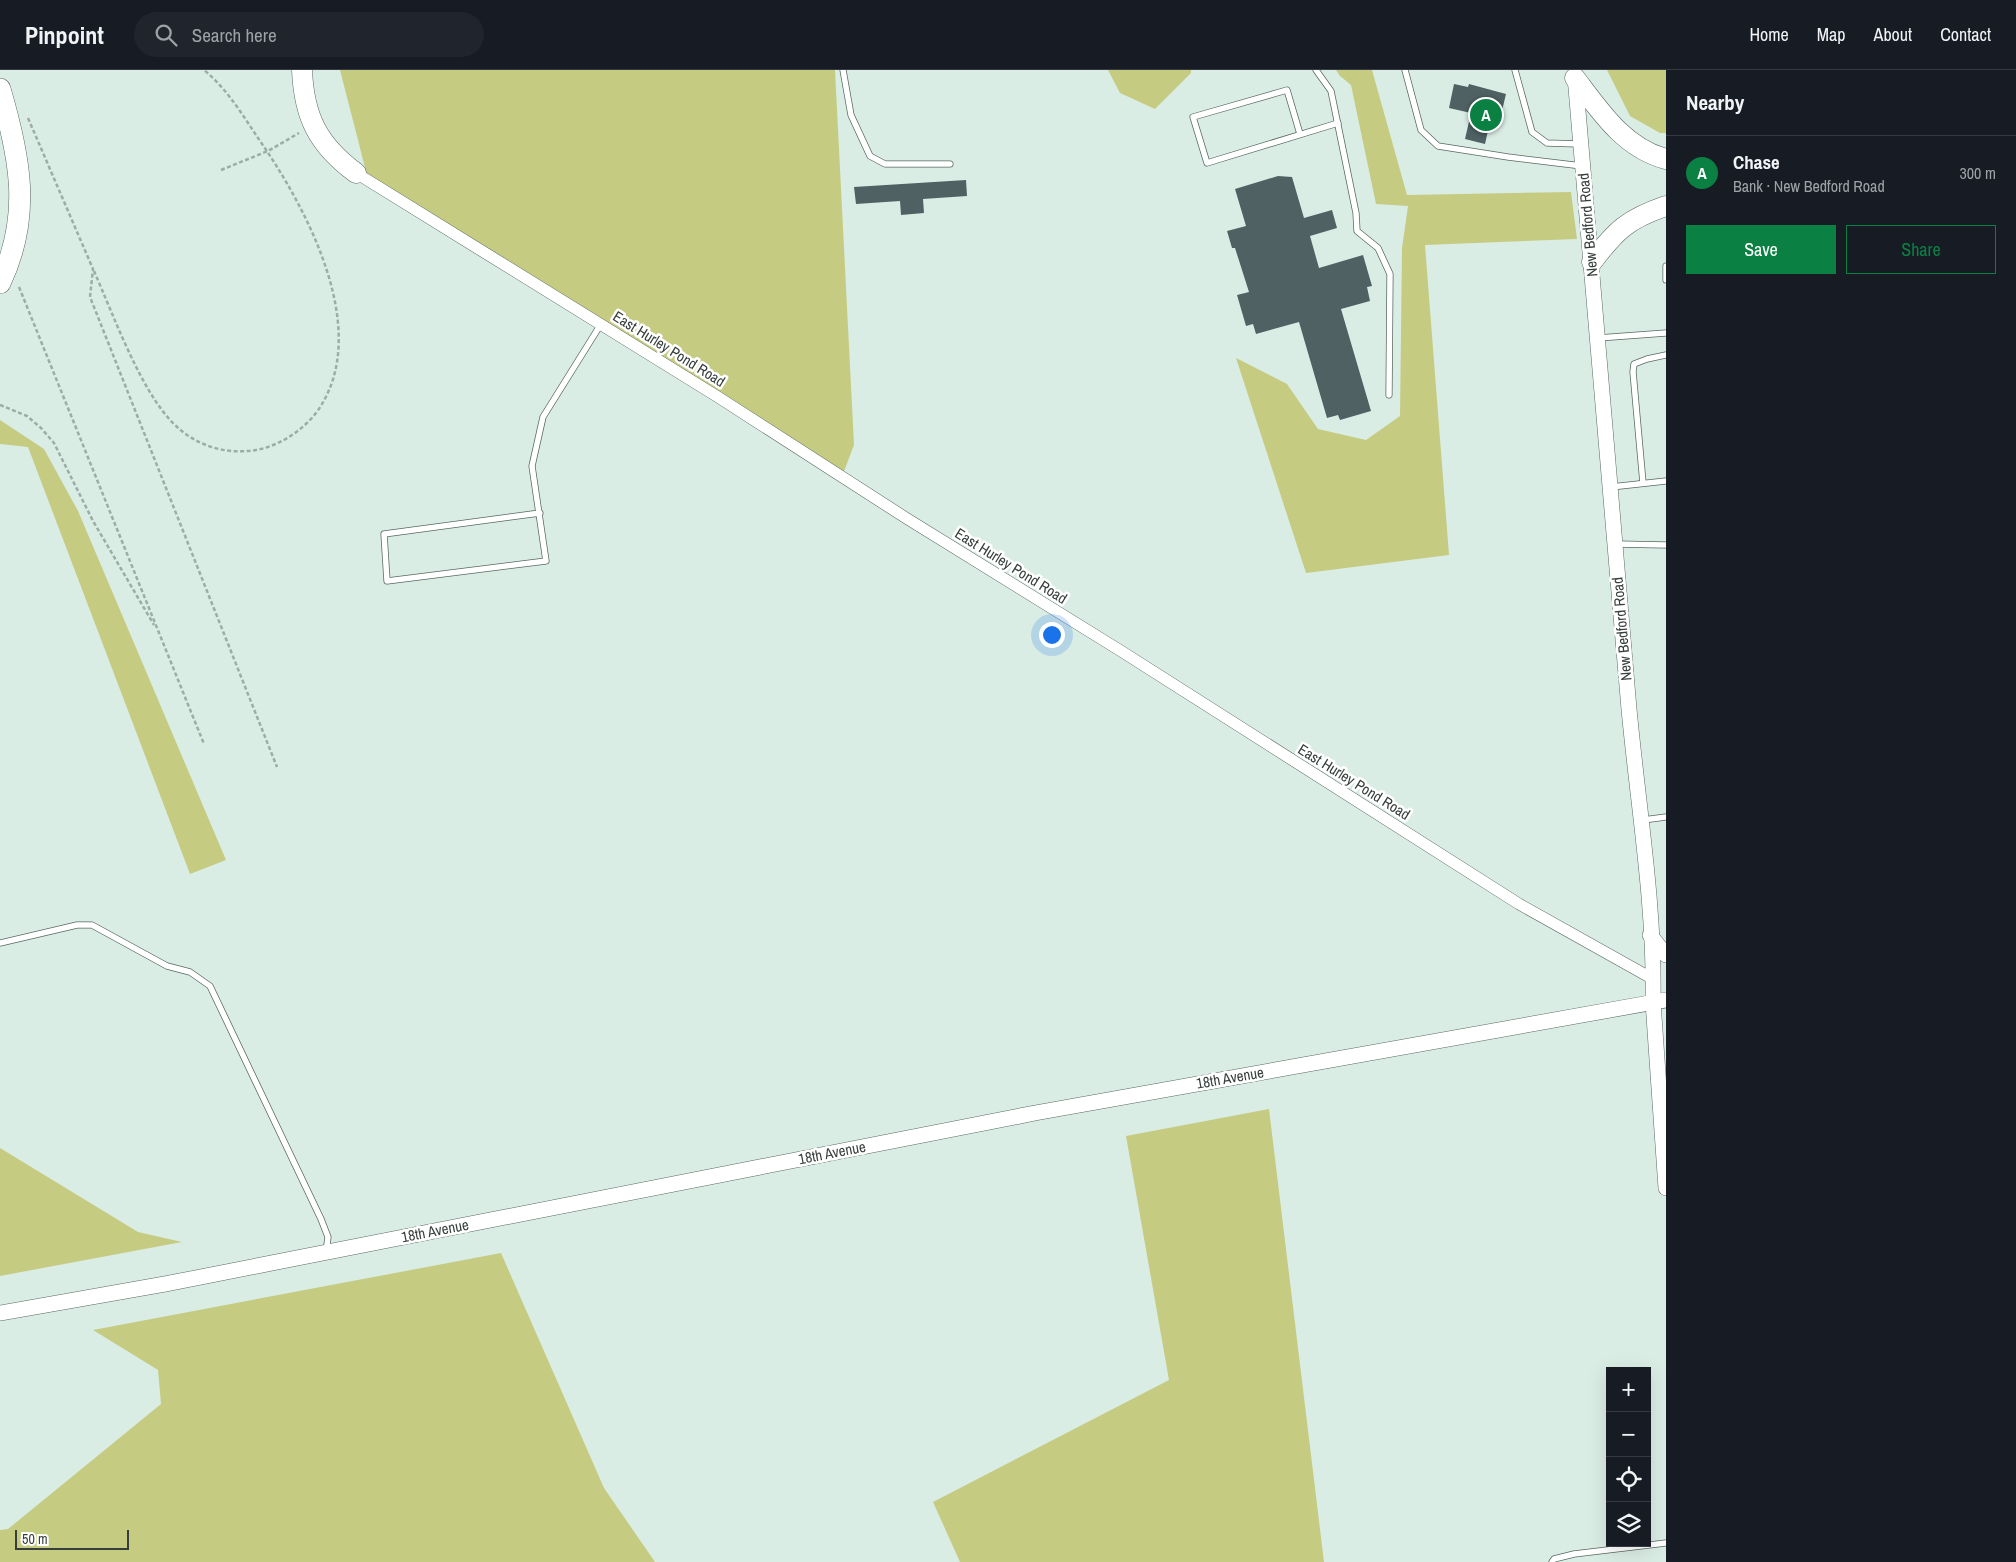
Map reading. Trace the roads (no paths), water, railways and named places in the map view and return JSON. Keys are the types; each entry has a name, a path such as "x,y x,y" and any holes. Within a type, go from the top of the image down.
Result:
{"highway":[{"path":"302,70 306,104 320,138 335,156 356,173"},
{"path":"1574,74 1607,120 1625,138 1647,152 1666,159"},
{"path":"0,89 16,146 20,170 20,195 14,246 3,276"},
{"path":"1592,262 1610,238 1622,227 1647,212 1666,206"}],"street":[{"name":"New Bedford Road","path":"1574,74 1592,262 1629,711 1641,820 1653,979 1659,1001 1666,1188"},
{"name":"East Hurley Pond Road","path":"356,173 601,324 1519,904 1653,979"},
{"path":"1650,935 1666,955"},
{"name":"18th Avenue","path":"0,1312 165,1284 1035,1113 1659,1001"}],"lane":[{"path":"843,70 851,115 870,156 885,164 950,164"},
{"path":"1316,70 1331,91 1356,214 1357,231 1378,248 1390,274 1389,395"},
{"path":"1405,70 1421,130 1438,146 1583,166"},
{"path":"1515,70 1532,132 1547,143 1581,144"},
{"path":"1300,134 1287,90 1192,117 1207,163 1338,123"},
{"path":"1666,266 1666,280"},
{"path":"540,513 384,534 387,581 546,562 540,513 532,466 543,418 601,324"},
{"path":"1598,338 1666,333"},
{"path":"1643,483 1633,372 1634,364 1666,355"},
{"path":"1611,487 1666,481"},
{"path":"1616,544 1666,545"},
{"path":"1641,820 1666,817"},
{"path":"0,943 76,925 92,925 167,966 190,972 210,986 321,1219 328,1237 326,1252"},
{"path":"1552,1562 1554,1559 1574,1554 1666,1543"}],"place":[{"name":"Chase","path":"1486,115"}]}
